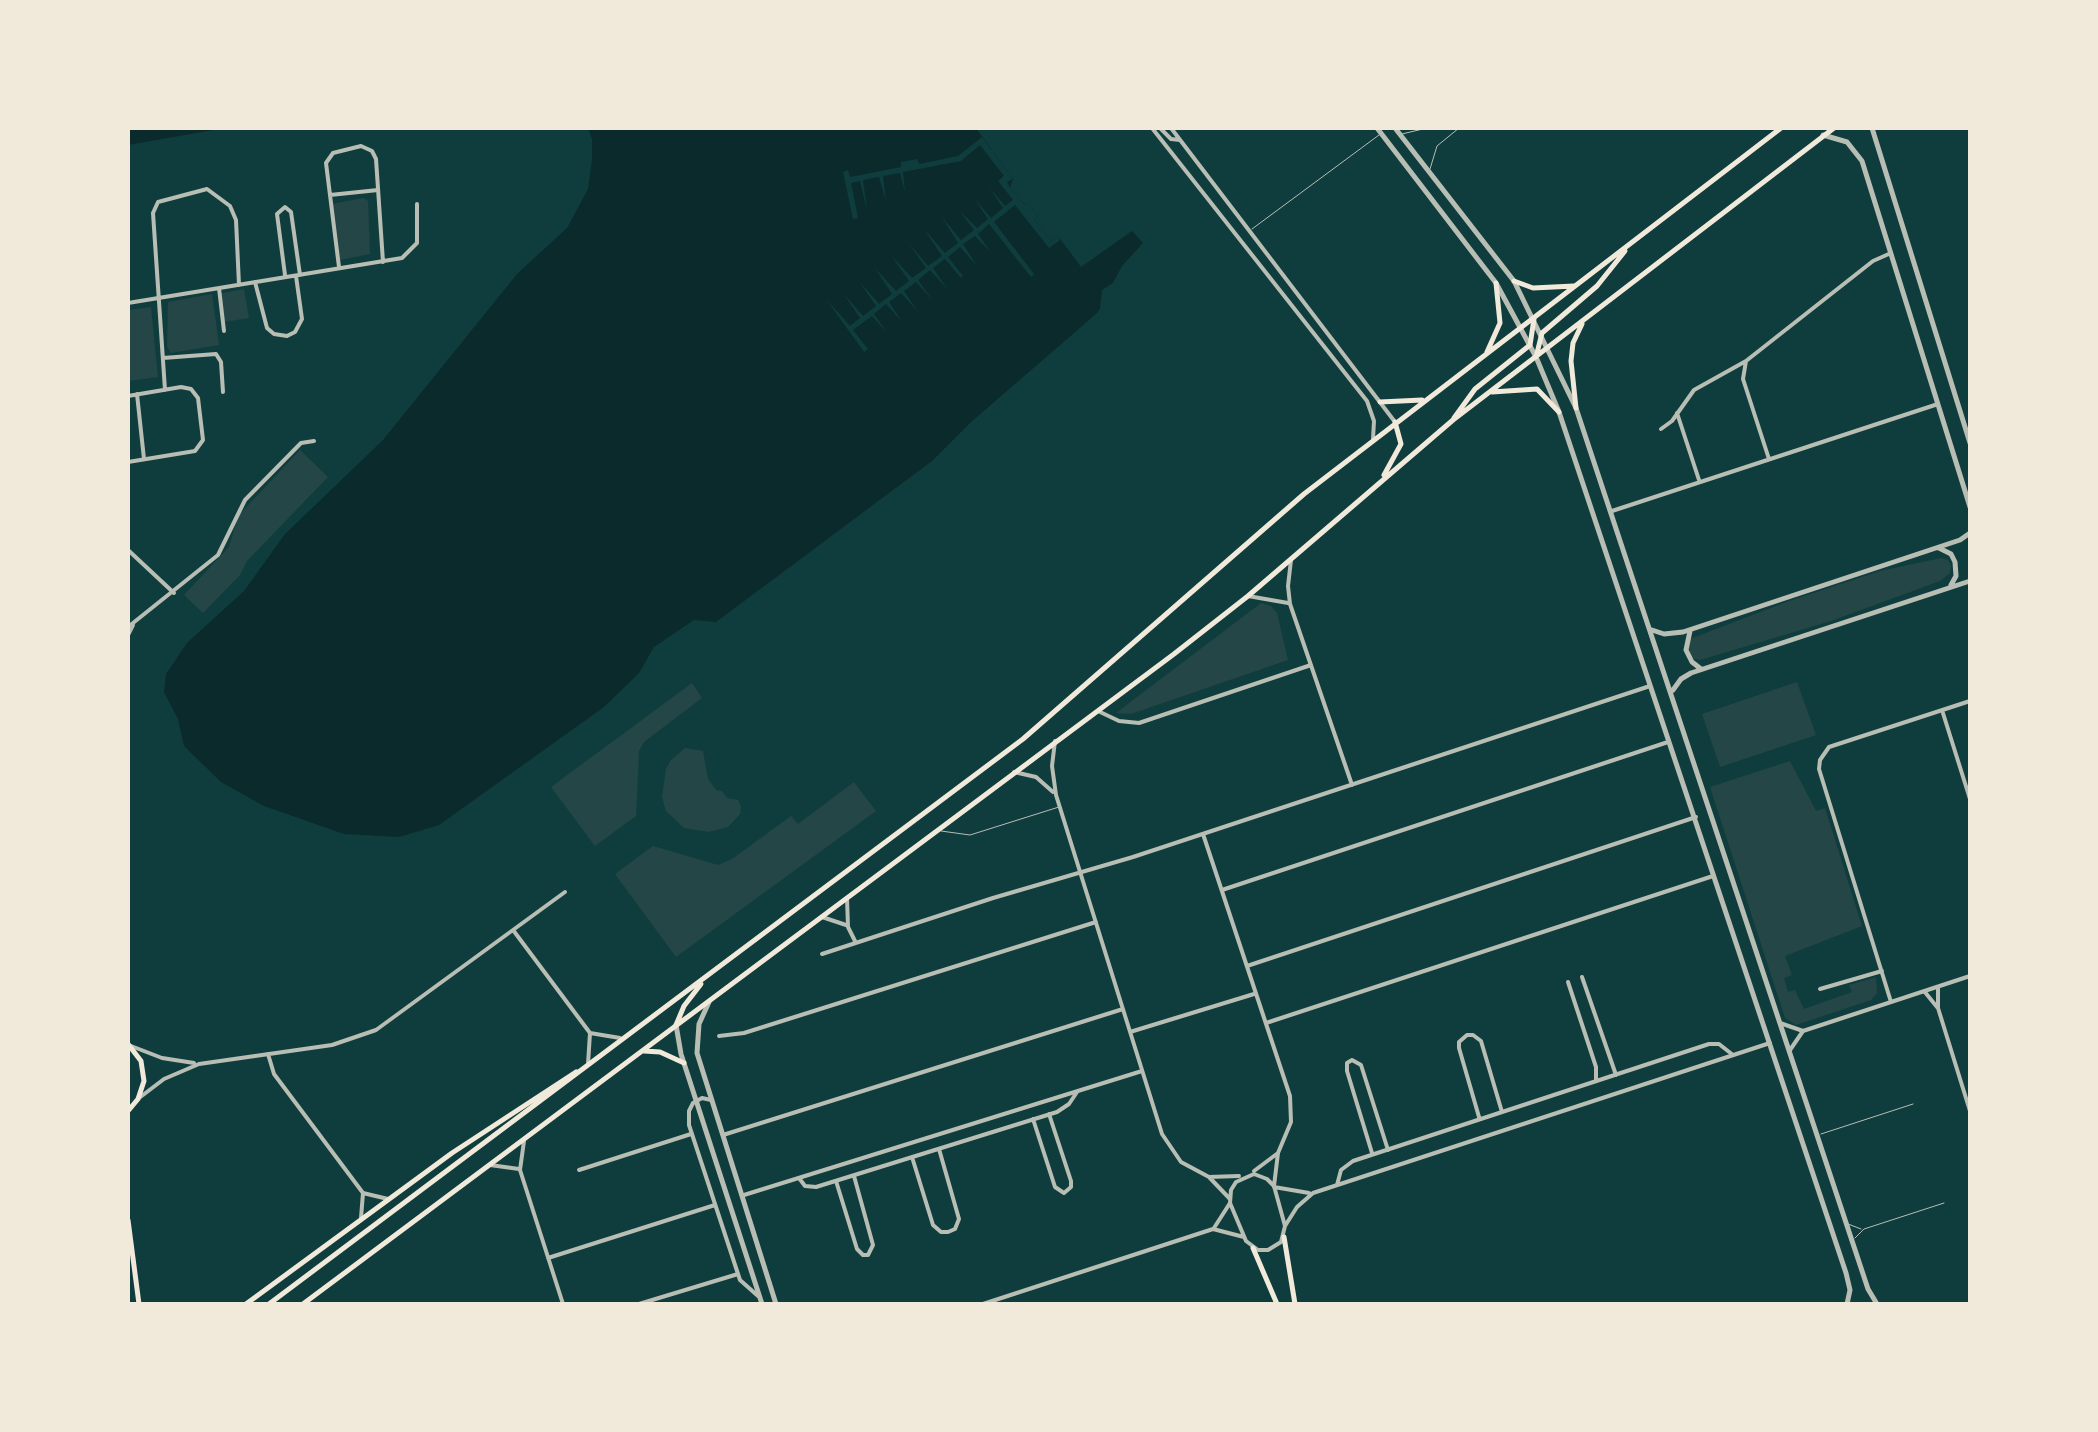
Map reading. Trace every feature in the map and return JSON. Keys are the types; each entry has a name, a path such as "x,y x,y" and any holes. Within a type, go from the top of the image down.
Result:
{"main road":[{"path":"269,1304 1038,726 1167,610 1395,422 1782,128"},
{"path":"304,1304 1248,596 1453,420 1834,128"},
{"path":"1536,357 1542,333 1596,286 1626,248"},
{"path":"1514,281 1533,288 1577,286"},
{"path":"1484,356 1500,323 1496,283"},
{"path":"1453,420 1475,388 1530,345 1534,318"},
{"path":"1576,408 1571,382 1572,351 1587,319"},
{"path":"1489,392 1537,390 1559,412"},
{"path":"1380,402 1425,400"},
{"path":"1383,478 1401,444 1395,422"},
{"path":"676,1025 684,1006 710,974"},
{"path":"128,1112 138,1099 143,1071 129,1045"},
{"path":"641,1051 660,1052 684,1063"},
{"path":"246,1304 483,1131 588,1067"},
{"path":"128,1220 139,1304"},
{"path":"1284,1238 1295,1304"},
{"path":"1254,1248 1278,1304"}],"street":[{"path":"1152,128 1367,401 1374,421 1373,440"},
{"path":"1160,128 1170,139 1180,140"},
{"path":"1171,128 1395,422"},
{"path":"1395,128 1514,281 1576,408 1862,1270 1877,1304"},
{"path":"1872,128 1970,443"},
{"path":"1379,130 1496,283 1536,357 1559,412 1846,1273 1850,1290 1847,1304"},
{"path":"1824,135 1842,138 1859,156 1970,507"},
{"path":"339,269 326,163 333,152 361,146 374,155 383,262"},
{"path":"165,390 154,209 162,200 202,189 214,192 234,213 239,285"},
{"path":"330,195 378,190"},
{"path":"128,302 402,258 414,248 418,237 418,204"},
{"path":"256,282 267,328 283,337 296,332 300,324 298,275 291,212 283,207 278,214 286,278"},
{"path":"1661,428 1694,390 1746,361 1891,253"},
{"path":"218,288 224,331"},
{"path":"163,358 216,354 222,362 223,392"},
{"path":"1746,361 1743,379 1769,459"},
{"path":"128,396 184,387 196,394 203,442 196,452 128,462"},
{"path":"137,394 144,459"},
{"path":"1612,511 1938,404"},
{"path":"1676,414 1699,482"},
{"path":"128,636 130,626 222,551 245,500 301,443 314,442"},
{"path":"1651,630 1670,634 1691,629 1939,548 1970,533"},
{"path":"1939,548 1950,554 1956,566 1949,588"},
{"path":"128,550 174,593"},
{"path":"1291,559 1290,604 1352,785"},
{"path":"1672,693 1682,678 1702,669 1970,581"},
{"path":"1762,592 1766,604"},
{"path":"1248,596 1290,604"},
{"path":"1691,629 1686,650 1692,662 1702,669"},
{"path":"1097,711 1123,722 1143,722 1311,665"},
{"path":"822,954 1203,834 1652,685"},
{"path":"1891,1002 1820,760 1829,748 1970,701"},
{"path":"1942,710 1970,799"},
{"path":"1222,890 1670,741"},
{"path":"1056,742 1052,766 1056,795 1170,1149 1187,1166 1209,1177 1230,1201 1244,1237 1254,1248 1268,1250 1284,1238 1296,1207 1313,1193 1770,1043"},
{"path":"1014,772 1036,777 1056,795"},
{"path":"1686,788 1695,789 1702,784"},
{"path":"1247,966 1696,817"},
{"path":"1702,835 1718,830"},
{"path":"1203,834 1291,1104 1289,1130 1278,1154 1274,1187 1286,1226"},
{"path":"1266,1024 1715,875"},
{"path":"138,1099 164,1079 199,1064 332,1045 376,1030 565,892"},
{"path":"848,898 848,927 856,943"},
{"path":"822,917 848,927"},
{"path":"719,1036 744,1034 1096,922"},
{"path":"513,930 590,1033 588,1067"},
{"path":"1820,990 1882,971"},
{"path":"1790,1050 1804,1031 1970,976"},
{"path":"1582,977 1616,1075"},
{"path":"1568,982 1597,1070 1596,1082"},
{"path":"1938,986 1938,1008 1970,1111"},
{"path":"1924,991 1938,1008"},
{"path":"1130,1032 1256,994"},
{"path":"710,999 699,1024 696,1046 776,1304"},
{"path":"723,1135 1122,1008"},
{"path":"1580,1017 1594,1013"},
{"path":"1780,1022 1804,1031"},
{"path":"676,1025 684,1063 762,1304"},
{"path":"590,1033 624,1039"},
{"path":"1480,1120 1459,1048 1459,1042 1467,1035 1474,1035 1481,1042 1502,1112"},
{"path":"1337,1185 1347,1165 1372,1155 1712,1043 1733,1055"},
{"path":"129,1045 162,1058 199,1064"},
{"path":"268,1054 274,1074 362,1193 360,1222"},
{"path":"1372,1155 1346,1068 1352,1060 1361,1065 1388,1150"},
{"path":"726,1189 744,1194 1142,1071"},
{"path":"799,1178 804,1186 812,1188 938,1149 1066,1107 1076,1092"},
{"path":"697,1100 711,1100"},
{"path":"697,1100 688,1116 691,1134 738,1274 746,1288 760,1296"},
{"path":"1034,1119 1055,1187 1064,1193 1070,1190 1071,1182 1049,1114"},
{"path":"1362,1123 1378,1118"},
{"path":"579,1170 691,1134"},
{"path":"526,1137 520,1170 563,1304"},
{"path":"912,1157 933,1224 941,1232 948,1232 955,1229 959,1219 938,1149"},
{"path":"1212,1229 1230,1201 1233,1185 1278,1154"},
{"path":"490,1164 520,1170"},
{"path":"836,1180 857,1249 868,1255 873,1245 854,1175"},
{"path":"1209,1177 1263,1176 1274,1187 1313,1193"},
{"path":"362,1193 388,1199"},
{"path":"548,1258 715,1205"},
{"path":"983,1304 1212,1229 1244,1237"},
{"path":"1846,1273 1862,1270"},
{"path":"638,1304 738,1274"}],"lane":[{"path":"1401,134 1427,128"},
{"path":"1430,172 1437,146 1459,128"},
{"path":"1249,231 1369,145 1379,130"},
{"path":"938,830 966,836 1060,807"},
{"path":"1818,1135 1913,1104"},
{"path":"1853,1242 1864,1229 1944,1203"},
{"path":"1846,1222 1864,1229"}],"shaded area":[{"path":"128,128 225,128 128,145"},
{"path":"588,128 976,128 1013,179 1010,188 1025,205 1028,203 1038,216 1034,219 1051,241 1058,236 1081,267 1132,231 1143,243 1113,283 1102,290 1096,314 971,422 932,461 716,622 694,620 654,647 639,673 604,707 439,825 399,837 344,834 264,806 221,782 184,746 178,719 164,692 166,674 187,643 244,591 285,534 383,440 517,274 567,228 588,189 592,139"},
{"path":"363,198 368,201 370,254 340,260 332,204"},
{"path":"244,289 249,318 224,322 219,294"},
{"path":"212,294 219,345 171,353 167,347 168,302"},
{"path":"151,307 158,377 128,381 128,310"},
{"path":"300,450 328,477 203,613 184,595 229,547 238,516"},
{"path":"1941,558 1951,566 1950,573 1940,581 1831,621 1700,660 1691,658 1687,644 1690,639 1880,571"},
{"path":"1261,603 1277,613 1288,660 1131,714 1116,713"},
{"path":"1797,682 1816,735 1720,767 1702,714"},
{"path":"692,683 702,698 644,742 639,751 636,816 595,846 551,787"},
{"path":"685,748 703,751 708,779 727,798 738,800 740,814 728,827 709,832 684,828 666,811 662,797 666,769"},
{"path":"1790,761 1816,811 1825,808 1862,926 1785,956 1792,975 1784,978 1788,992 1795,990 1804,1009 1852,992 1849,985 1876,977 1877,993 1871,1000 1796,1025 1785,1018 1710,787"},
{"path":"854,782 876,811 676,957 615,874 653,846 718,865 791,816 798,824"}],"pier":[{"path":"982,137 1013,179 1007,182 1010,188 1025,205 1028,203 1038,216 1034,219 1051,241 1058,236 1060,240 1049,248 1015,205 994,222 1034,274 1031,277 989,224 978,234 992,254 975,236 963,244 977,266 960,247 948,257 961,278 945,259 933,268 948,290 930,270 918,280 933,301 916,282 904,291 918,312 901,293 889,302 903,323 886,304 874,314 888,334 872,316 853,330 868,349 864,352 826,299 850,326 860,318 843,293 863,316 876,306 859,281 879,304 892,294 875,268 896,291 909,281 891,255 912,278 926,268 908,242 928,266 942,256 924,229 945,253 958,243 941,216 961,240 974,230 959,210 977,228 988,219 974,198 991,218 1003,208 989,187 1005,206 1013,200 998,181 1004,176 980,145 961,161 903,172 905,192 900,173 883,176 886,201 879,177 863,180 867,211 860,181 851,183 858,218 853,219 843,172 848,170 850,177 901,167 901,162 917,159 919,164 958,156"}]}
